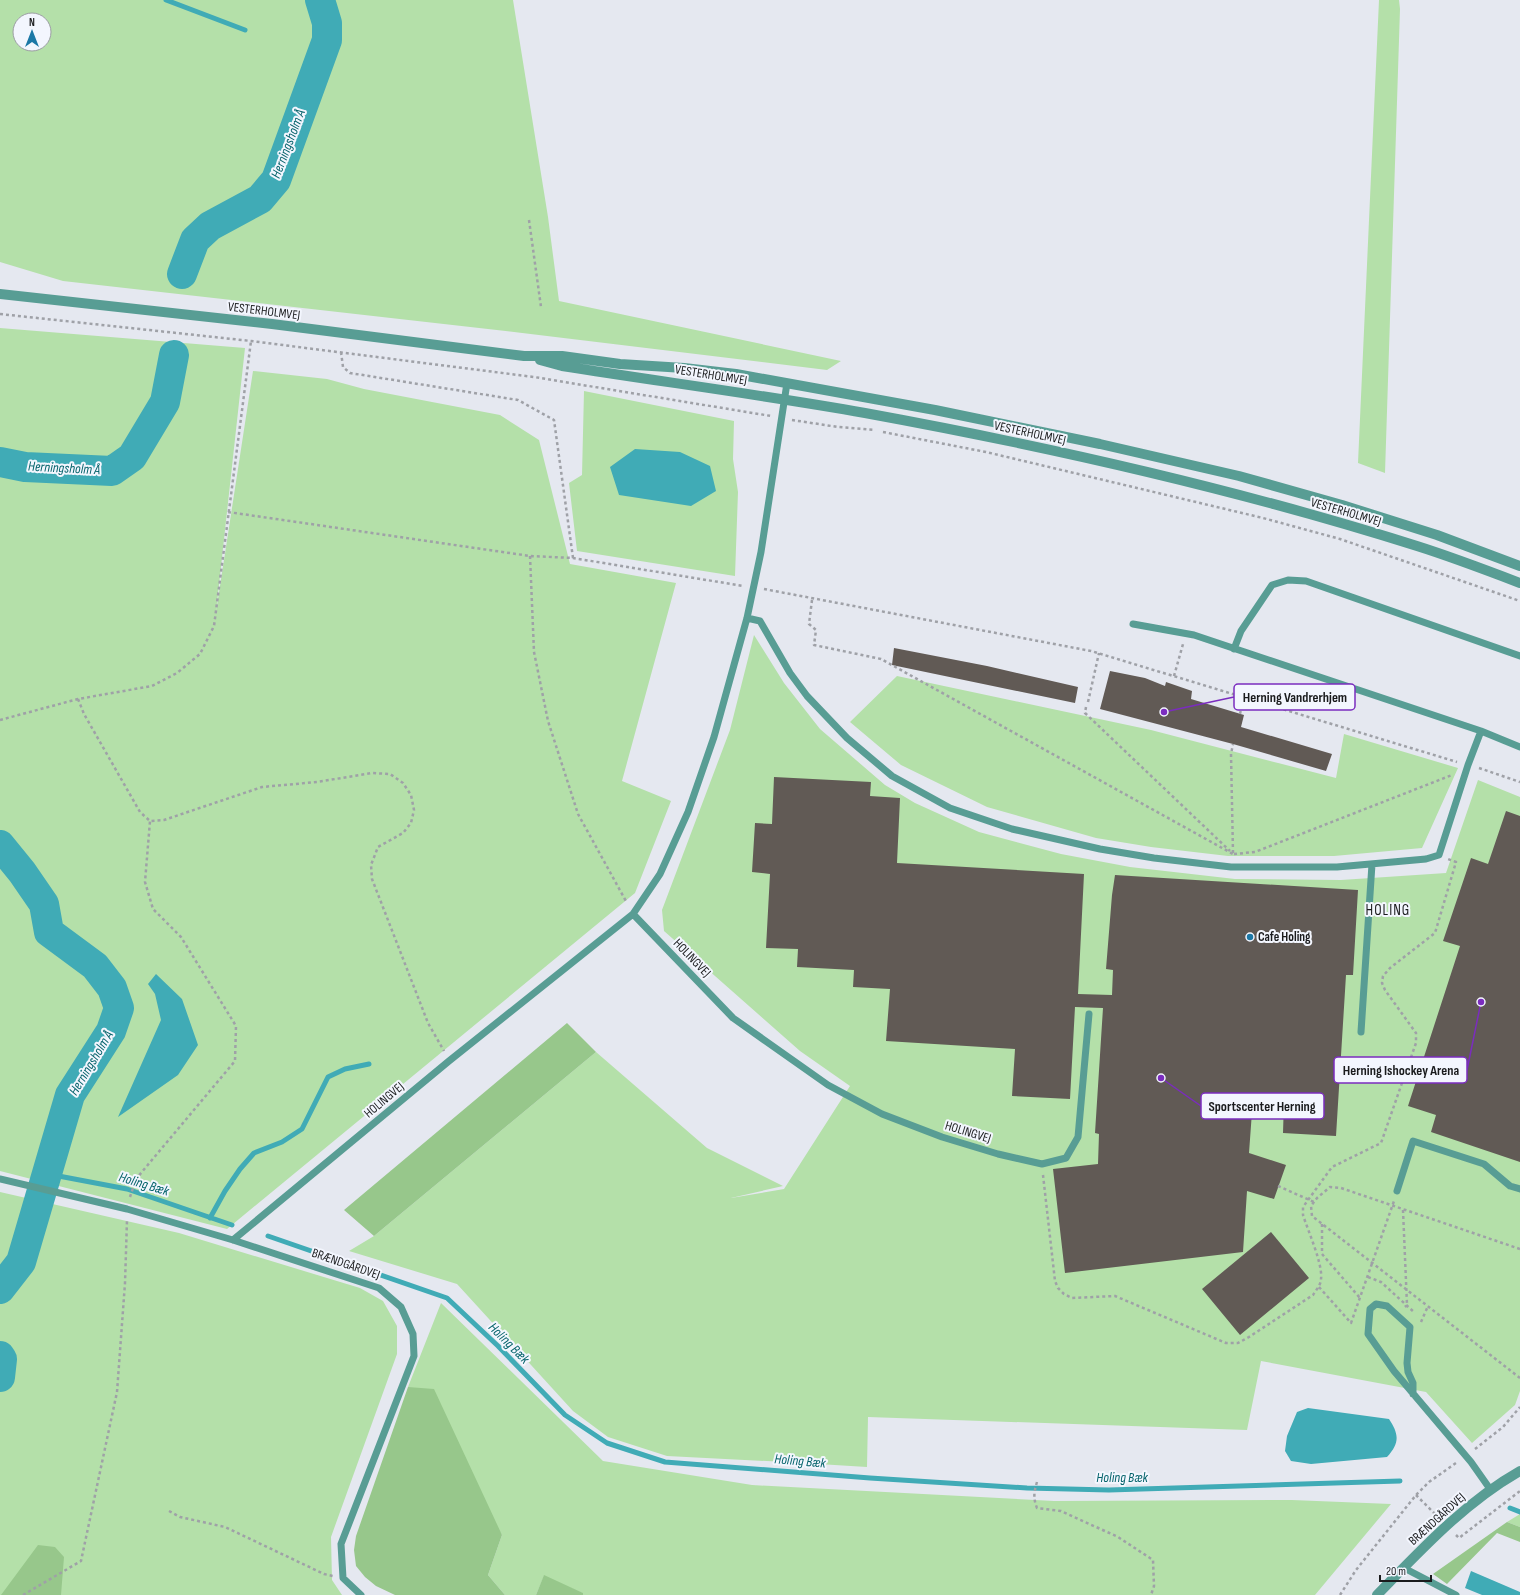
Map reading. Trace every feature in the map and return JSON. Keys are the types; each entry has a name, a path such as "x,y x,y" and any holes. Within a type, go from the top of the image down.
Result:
{"street":[{"name":"VESTERHOLMVEJ","path":"0,294 272,324 524,356 562,356 620,364 684,368 788,382 943,411 1100,444 1239,476 1342,505 1437,535 1520,566"},
{"name":"VESTERHOLMVEJ","path":"524,356 562,366 865,413 1036,447 1172,478 1279,506 1419,547 1520,583"},
{"name":"BRÆNDGÅRDVEJ","path":"1377,1595 1447,1526 1490,1489 1520,1471"}],"lane":[{"path":"633,914 660,874 688,812 714,737 747,618 769,509 788,382"},
{"path":"1234,649 1241,631 1272,585 1288,580 1306,581 1520,656"},
{"path":"747,618 760,621 790,673 807,696 847,738 892,776 950,808 1012,829 1100,849 1154,858 1232,867 1337,867 1426,859 1439,855 1468,765 1481,731"},
{"path":"1133,624 1186,633 1481,731 1520,747"},
{"path":"1361,1032 1372,864"},
{"name":"HOLINGVEJ","path":"233,1240 449,1061 633,914 733,1018 828,1085 882,1114 942,1137 998,1154 1042,1164 1066,1158 1078,1136 1089,1014"},
{"path":"1397,1191 1413,1141 1484,1164 1510,1186 1520,1189"},
{"name":"BRÆNDGÅRDVEJ","path":"0,1179 127,1209 233,1240 379,1288 401,1307 413,1334 414,1356 341,1544 343,1578"},
{"path":"1413,1394 1413,1383 1406,1363 1410,1327 1387,1306 1376,1304 1370,1309 1368,1334 1394,1371 1413,1394 1471,1462 1490,1489"},
{"path":"1404,1568 1456,1595"},
{"path":"343,1578 361,1595"}],"path":[{"path":"529,220 541,307"},
{"path":"0,314 251,341 534,377 838,427 874,430 986,452 1263,518 1340,538 1520,601"},
{"path":"0,720 78,699 152,686 177,673 200,654 214,626 251,341"},
{"path":"341,352 343,367 350,373 518,400 554,420 573,558"},
{"path":"228,512 530,556 573,558 753,587 812,600 1099,653 1520,782"},
{"path":"530,556 534,652 548,721 578,814 633,914"},
{"path":"812,600 810,624 816,630 814,645 881,659 1233,854 1255,852 1458,772 1468,765"},
{"path":"1174,676 1186,633"},
{"path":"1088,702 1099,653"},
{"path":"1240,714 1244,697"},
{"path":"78,699 84,714 140,812 150,821 164,820 262,787 317,782 372,773 390,774 403,783 411,795 414,810 410,823 403,833 378,847 371,865 372,880 428,1023 449,1061"},
{"path":"1086,708 1085,713 1233,854"},
{"path":"1232,867 1231,754 1233,744"},
{"path":"24,1595 81,1561 117,1392 125,1284 127,1209 136,1179 236,1060 236,1026 181,937 153,909 146,882 150,821"},
{"path":"1042,1164 1055,1281 1058,1288 1064,1294 1072,1298 1115,1296 1226,1344 1238,1343 1249,1337 1313,1295 1319,1287 1321,1279 1320,1267 1303,1215 1304,1207 1332,1167 1381,1143 1416,1043 1416,1033 1385,990 1382,983 1383,976 1390,968 1435,933 1456,862 1439,855"},
{"path":"1278,1186 1314,1202"},
{"path":"1520,1249 1341,1188 1330,1187 1314,1202 1312,1206 1312,1216 1520,1378"},
{"path":"1319,1287 1351,1323 1397,1191"},
{"path":"1397,1315 1407,1305 1403,1210"},
{"path":"1322,1224 1322,1254 1370,1309"},
{"path":"1410,1327 1422,1321 1428,1306"},
{"path":"1037,1482 1034,1492 1034,1502 1037,1508 1061,1511 1118,1537 1153,1560 1154,1586 1151,1595"},
{"path":"1340,1595 1356,1570 1416,1495 1459,1538 1520,1491"},
{"path":"170,1511 180,1518 225,1527 324,1574 343,1578"}],"green space":[{"path":"0,0 513,0 548,217 559,301 841,361 827,370 514,332 63,281 0,262"},
{"path":"1379,0 1399,0 1400,9 1385,473 1358,463"},
{"path":"0,328 245,348 216,612 253,371 327,379 364,389 500,415 539,440 570,564 676,583 622,781 671,801 635,893 227,1229 0,1171"},
{"path":"584,391 734,421 733,459 738,492 735,576 577,551 569,483 582,475"},
{"path":"754,635 784,683 820,729 885,785 915,803 979,832 1061,854 1130,867 1235,879 1341,880 1446,873 1478,780 1520,797 1520,1391 1515,1405 1472,1443 1426,1392 1261,1361 1247,1430 868,1417 867,1467 667,1456 608,1437 573,1411 457,1284 349,1251 374,1236 596,1052 707,1148 783,1186 731,1198 784,1189 850,1086 800,1051 664,931 662,910 730,730"},
{"path":"897,676 1151,730 1336,778 1344,734 1458,768 1422,848 1334,856 1228,856 1151,847 1096,838 987,807 901,765 850,722"},
{"path":"567,1023 596,1052 374,1236 344,1210"},
{"path":"0,1192 179,1233 360,1288 383,1301 397,1326 397,1354 331,1537 332,1580 342,1595 0,1595"},
{"path":"441,1303 603,1461 752,1485 1054,1501 1292,1500 1391,1504 1315,1595 583,1595 582,1593 544,1576 536,1595 505,1595 488,1575 502,1535 408,1387"},
{"path":"408,1387 434,1389 502,1535 488,1575 505,1595 395,1595 376,1586 365,1577 356,1566 354,1550 356,1536"},
{"path":"1520,1514 1520,1527 1507,1522"},
{"path":"1507,1522 1520,1527 1520,1542 1497,1533 1447,1584 1433,1574"},
{"path":"38,1545 55,1547 64,1557 61,1595 1,1595"},
{"path":"544,1575 583,1593 583,1595 536,1595"}],"water":[{"path":"635,449 680,452 710,466 716,491 691,506 619,495 610,467"},
{"path":"156,974 182,999 198,1045 178,1075 118,1117 161,1020 155,994 148,984"},
{"path":"1308,1408 1389,1419 1395,1429 1397,1438 1396,1443 1387,1457 1311,1464 1291,1461 1285,1451 1287,1436 1297,1412"},
{"path":"1471,1571 1520,1592 1520,1595 1482,1595 1465,1588"}],"building":[{"path":"894,648 987,666 1078,687 1075,703 892,665"},
{"path":"1110,671 1145,678 1165,686 1166,682 1192,691 1191,699 1244,715 1241,727 1332,754 1326,771 1233,744 1100,709"},
{"path":"774,777 871,782 870,796 900,798 897,863 1084,874 1078,994 1112,995 1113,970 1106,969 1115,875 1358,890 1353,975 1346,975 1336,1136 1283,1133 1284,1100 1253,1098 1249,1153 1286,1165 1274,1199 1247,1191 1243,1252 1065,1273 1053,1169 1098,1164 1099,1134 1095,1133 1103,1008 1075,1007 1070,1099 1012,1096 1015,1049 886,1041 890,989 853,987 854,970 797,967 798,949 766,948 770,874 752,872 755,823 772,824"},
{"path":"1506,811 1520,816 1520,1162 1431,1132 1436,1115 1408,1106 1460,946 1443,941 1471,858 1488,864"},
{"path":"1271,1232 1309,1278 1240,1335 1202,1289"}],"waterway":[{"path":"166,0 245,30"},
{"name":"Herningsholm Å","path":"182,274 195,240 210,226 260,199 276,180 327,40 327,23 320,0"},
{"name":"Herningsholm Å","path":"0,462 25,467 112,471 132,457 165,402 174,355"},
{"name":"Herningsholm Å","path":"0,845 22,872 44,904 49,932 95,966 112,988 119,1008 111,1031 70,1095 21,1262 0,1289"},
{"path":"210,1218 225,1191 240,1169 254,1153 282,1142 302,1129 328,1077 345,1069 369,1064"},
{"name":"Holing Bæk","path":"48,1174 127,1189 232,1225"},
{"name":"Holing Bæk","path":"268,1236 447,1298 498,1346 565,1415 607,1443 665,1462 870,1478 1027,1488 1109,1490 1400,1481"},
{"name":"Herningsholm Å","path":"0,1356 2,1359 0,1377"},
{"name":"Holing Bæk","path":"1510,1508 1520,1512"}],"place":[{"name":"Herning Vandrerhjem","path":"1164,712"},
{"name":"Cafe Holing","path":"1250,937"},
{"name":"Herning Ishockey Arena","path":"1481,1002"},
{"name":"Sportscenter Herning","path":"1161,1078"}],"district":[{"name":"HOLING","path":"1388,910"}]}
